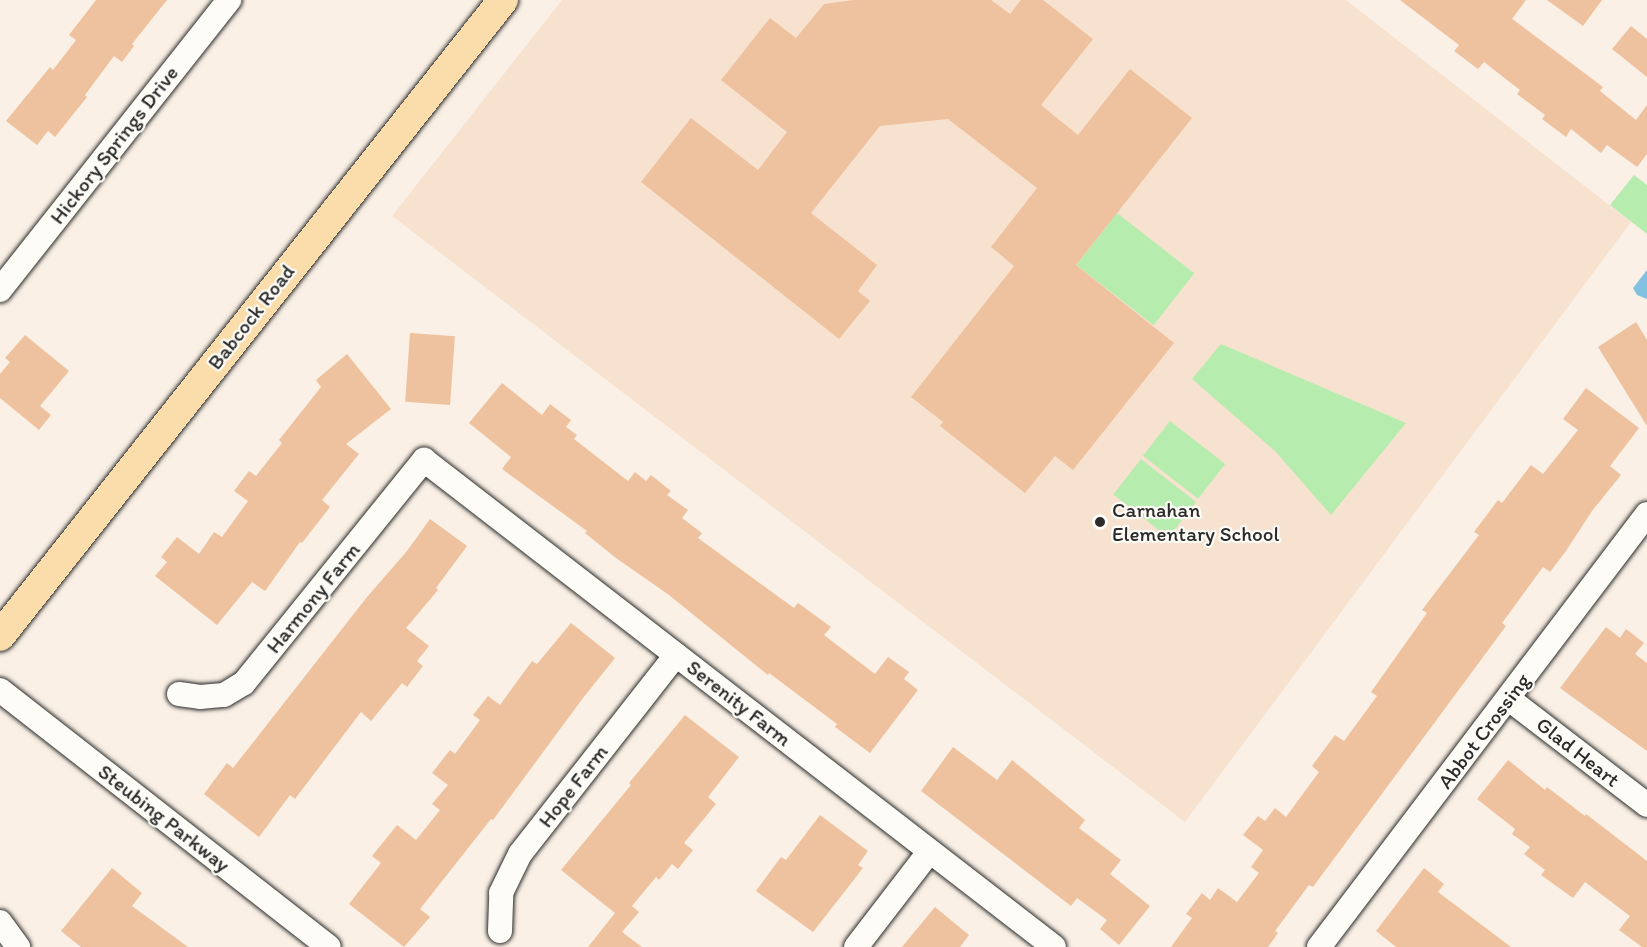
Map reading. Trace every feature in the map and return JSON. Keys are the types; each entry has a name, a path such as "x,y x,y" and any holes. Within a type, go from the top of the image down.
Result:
{"main road":[{"name":"Babcock Road","path":"0,636 503,0"}],"street":[{"name":"Hickory Springs Drive","path":"0,290 229,0"},
{"name":"Serenity Farm","path":"424,460 1054,947"},
{"name":"Harmony Farm","path":"179,694 200,697 224,695 244,683 424,460"},
{"name":"Abbot Crossing","path":"1323,946 1647,514"},
{"name":"Hope Farm","path":"500,931 501,893 520,854 676,655"},
{"name":"Steubing Parkway","path":"0,690 329,947"},
{"name":"Glad Heart","path":"1509,699 1647,805"},
{"path":"856,947 930,851"},
{"path":"0,922 18,947"}],"shaded area":[{"name":"Carnahan Elementary School","path":"562,0 1346,0 1631,222 1185,822 392,216"}],"green space":[{"path":"1634,175 1647,185 1647,234 1610,205"},
{"path":"1117,213 1194,273 1154,325 1076,265"},
{"path":"1221,344 1406,423 1331,515 1275,451 1192,379"},
{"path":"1170,421 1225,464 1198,499 1143,456"},
{"path":"1141,459 1196,502 1168,538 1113,494"}],"water":[{"path":"1647,270 1647,299 1637,295 1633,288"}],"building":[{"path":"96,0 167,0 132,44 134,46 122,62 114,56 85,95 87,97 55,137 48,131 37,145 6,121 50,67 53,70 76,40 69,35"},
{"path":"854,0 991,0 1010,14 1021,0 1043,0 1093,39 1041,105 1078,135 1130,69 1192,118 1076,265 1174,343 1073,470 1055,456 1025,493 940,426 943,422 911,397 1014,266 991,247 1037,188 948,119 880,126 811,213 877,265 858,291 870,301 839,339 641,182 691,118 758,170 787,132 721,80 770,18 796,38 824,4"},
{"path":"1400,0 1526,0 1512,19 1603,87 1600,91 1636,120 1647,105 1647,154 1637,167 1607,145 1601,153 1571,129 1566,137 1542,119 1545,115 1517,94 1520,90 1484,62 1478,69 1454,51 1459,45"},
{"path":"1547,0 1602,0 1583,26"},
{"path":"1631,26 1647,39 1647,77 1612,49"},
{"path":"1636,322 1647,340 1647,426 1598,347"},
{"path":"410,333 455,336 450,405 405,402"},
{"path":"25,335 69,371 40,406 51,415 39,430 0,398 0,374 10,362 5,358"},
{"path":"347,354 391,409 346,444 359,454 322,500 330,507 302,543 300,542 265,591 252,582 217,625 155,576 167,562 161,557 177,537 199,554 214,532 222,537 248,501 234,491 249,471 256,476 282,443 279,440 321,387 316,380"},
{"path":"502,383 542,415 550,404 571,420 566,427 577,435 574,439 628,481 635,472 646,481 651,475 671,491 667,495 688,510 682,518 702,533 698,538 794,608 798,603 831,627 824,635 875,674 888,657 909,672 904,679 918,690 870,753 835,727 837,724 769,673 768,675 669,595 616,558 585,533 587,531 502,469 511,457 469,423"},
{"path":"1586,388 1639,428 1610,466 1621,475 1592,511 1566,551 1550,572 1543,567 1502,623 1506,626 1313,887 1309,885 1275,931 1278,933 1268,947 1171,947 1192,918 1186,914 1202,893 1210,900 1218,888 1237,902 1259,873 1251,867 1263,850 1243,835 1258,816 1265,821 1275,808 1286,817 1319,772 1312,766 1335,735 1344,741 1377,696 1371,692 1427,613 1422,610 1479,535 1474,532 1498,500 1502,503 1531,465 1543,474 1578,430 1563,419"},
{"path":"430,519 467,546 436,588 438,590 406,628 429,646 417,661 423,666 407,687 402,683 371,721 361,712 295,799 290,795 259,837 204,794 227,763 233,768 367,597 407,551"},
{"path":"571,623 615,658 493,820 491,819 420,909 430,917 404,947 349,904 381,863 372,856 397,825 416,840 440,810 432,804 448,785 432,773 450,750 455,754 480,720 473,715 488,696 500,705 532,661 537,664"},
{"path":"1606,627 1620,638 1626,629 1644,643 1635,654 1647,663 1647,751 1560,688"},
{"path":"685,715 739,757 708,797 716,804 684,843 693,850 678,869 672,864 659,880 656,877 632,906 639,912 622,932 642,947 588,947 615,913 561,870"},
{"path":"953,747 997,780 1012,760 1085,820 1079,828 1121,860 1110,874 1150,906 1119,945 1100,929 1107,920 1077,898 1071,906 921,791"},
{"path":"1508,760 1545,790 1547,787 1585,816 1586,814 1647,861 1647,947 1642,947 1619,930 1630,916 1585,882 1573,898 1541,875 1545,870 1524,854 1530,847 1512,834 1515,829 1477,799"},
{"path":"820,815 868,851 858,865 863,868 813,932 756,891 781,857 786,860"},
{"path":"112,868 142,893 132,906 188,947 81,947 61,931"},
{"path":"1424,868 1444,884 1438,892 1511,947 1396,947 1376,931"},
{"path":"935,907 969,935 960,947 902,947"}],"place":[{"name":"Carnahan Elementary School","path":"1100,522"}]}
